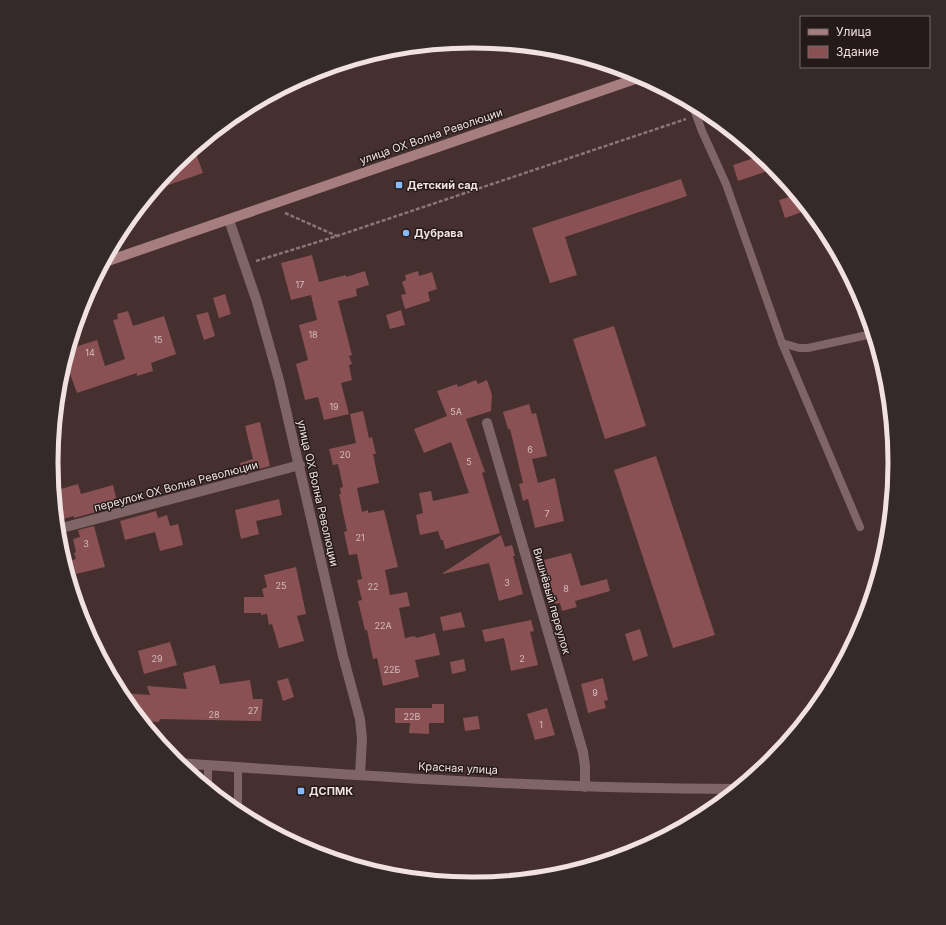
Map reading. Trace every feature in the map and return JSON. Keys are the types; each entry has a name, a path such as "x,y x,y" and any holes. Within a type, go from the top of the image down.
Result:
{"main road":[{"name":"улица ОХ Волна Революции","path":"111,260 631,80"}],"street":[{"name":"улица ОХ Волна Революции","path":"229,220 245,264 267,334 300,465 328,590 360,719 362,739 360,775"},
{"name":"Вишнёвый переулок","path":"487,423 583,752 586,766 585,787"},
{"name":"переулок ОХ Волна Революции","path":"64,528 300,465"},
{"name":"Красная улица","path":"189,764 360,775 585,787 637,789 727,789"}],"lane":[{"path":"696,116 726,184 782,344 860,526"},
{"path":"782,344 799,348 808,348 868,335"},
{"path":"208,765 208,780"},
{"path":"238,767 238,803"}],"path":[{"path":"245,264 337,236 696,116"},
{"path":"268,206 337,236"}],"building":[{"path":"196,154 203,173 163,187"},
{"path":"754,158 768,171 738,181 733,165"},
{"path":"681,179 687,196 565,237 577,275 550,283 532,228"},
{"path":"791,196 803,212 785,218 779,200"},
{"path":"312,255 319,282 346,275 346,277 365,271 369,285 356,289 357,296 338,301 352,355 349,356 352,364 349,365 352,380 341,383 349,414 324,420 318,397 305,400 296,364 308,360 299,325 317,320 311,295 291,300 281,263"},
{"path":"418,271 419,276 432,272 437,289 428,292 430,301 405,309 401,295 406,294 402,282 406,280 405,275"},
{"path":"225,294 231,314 219,318 213,298"},
{"path":"401,310 405,325 390,329 386,315"},
{"path":"128,311 133,326 164,316 176,354 151,363 153,371 137,376 137,373 77,393 69,371 75,347 97,340 105,366 125,359 113,320 118,319 117,314"},
{"path":"208,312 215,336 204,340 196,315"},
{"path":"614,326 646,426 605,439 573,339"},
{"path":"476,380 478,384 487,380 492,395 491,411 466,419 485,472 482,473 500,533 445,549 443,540 441,540 438,531 420,535 416,515 423,513 419,493 431,491 433,501 469,493 451,442 424,453 414,429 447,416 437,391 457,384 458,387"},
{"path":"529,404 532,414 536,413 547,456 532,459 538,483 555,478 564,521 535,528 528,499 523,501 519,484 523,483 510,429 508,429 503,412"},
{"path":"363,411 369,438 372,437 376,454 373,454 379,483 357,488 362,512 368,510 368,513 384,510 398,567 385,570 390,595 407,592 410,606 399,608 405,638 415,636 416,638 435,633 440,655 415,660 419,677 383,686 377,658 373,659 367,630 365,630 358,601 362,600 357,580 362,579 357,554 349,555 344,532 347,531 339,494 341,494 340,488 343,487 338,464 333,465 329,449 356,443 350,414"},
{"path":"260,422 270,466 242,474 240,463 253,459 245,426"},
{"path":"656,456 715,635 673,648 614,470"},
{"path":"78,484 81,494 113,485 118,506 74,518 74,516 62,519 59,490"},
{"path":"279,499 282,515 256,521 259,534 241,539 235,510"},
{"path":"156,511 158,518 167,515 170,526 178,524 183,545 160,551 155,532 125,540 120,521"},
{"path":"94,526 105,567 76,574 72,560 76,559 73,539 80,537 78,530"},
{"path":"501,535 505,547 512,545 515,556 513,556 523,594 499,601 489,563 443,574 443,573"},
{"path":"571,553 581,586 607,579 610,591 575,601 577,607 562,611 560,603 555,604 544,560"},
{"path":"296,567 306,614 297,616 304,641 279,648 272,624 269,625 267,614 261,615 261,613 244,613 244,597 264,597 262,589 267,587 264,575"},
{"path":"461,612 465,627 443,631 440,617"},
{"path":"531,620 534,631 530,632 538,665 511,671 504,638 485,642 482,630"},
{"path":"640,629 648,656 633,661 625,634"},
{"path":"170,642 177,665 144,674 138,651"},
{"path":"464,659 466,671 452,674 450,662"},
{"path":"215,665 220,684 250,680 253,699 263,699 261,721 160,719 159,722 149,721 128,694 150,695 147,686 187,689 183,673"},
{"path":"288,678 294,697 283,701 277,681"},
{"path":"603,678 608,700 604,701 606,708 588,713 581,684"},
{"path":"432,704 444,704 444,723 429,723 429,734 409,733 410,723 395,723 395,708 432,708"},
{"path":"547,708 555,735 535,740 527,714"},
{"path":"478,716 480,729 465,731 463,718"}],"place":[{"name":"Детский сад","path":"399,185"},
{"name":"Дубрава","path":"406,233"},
{"name":"ДСПМК","path":"301,791"}]}
